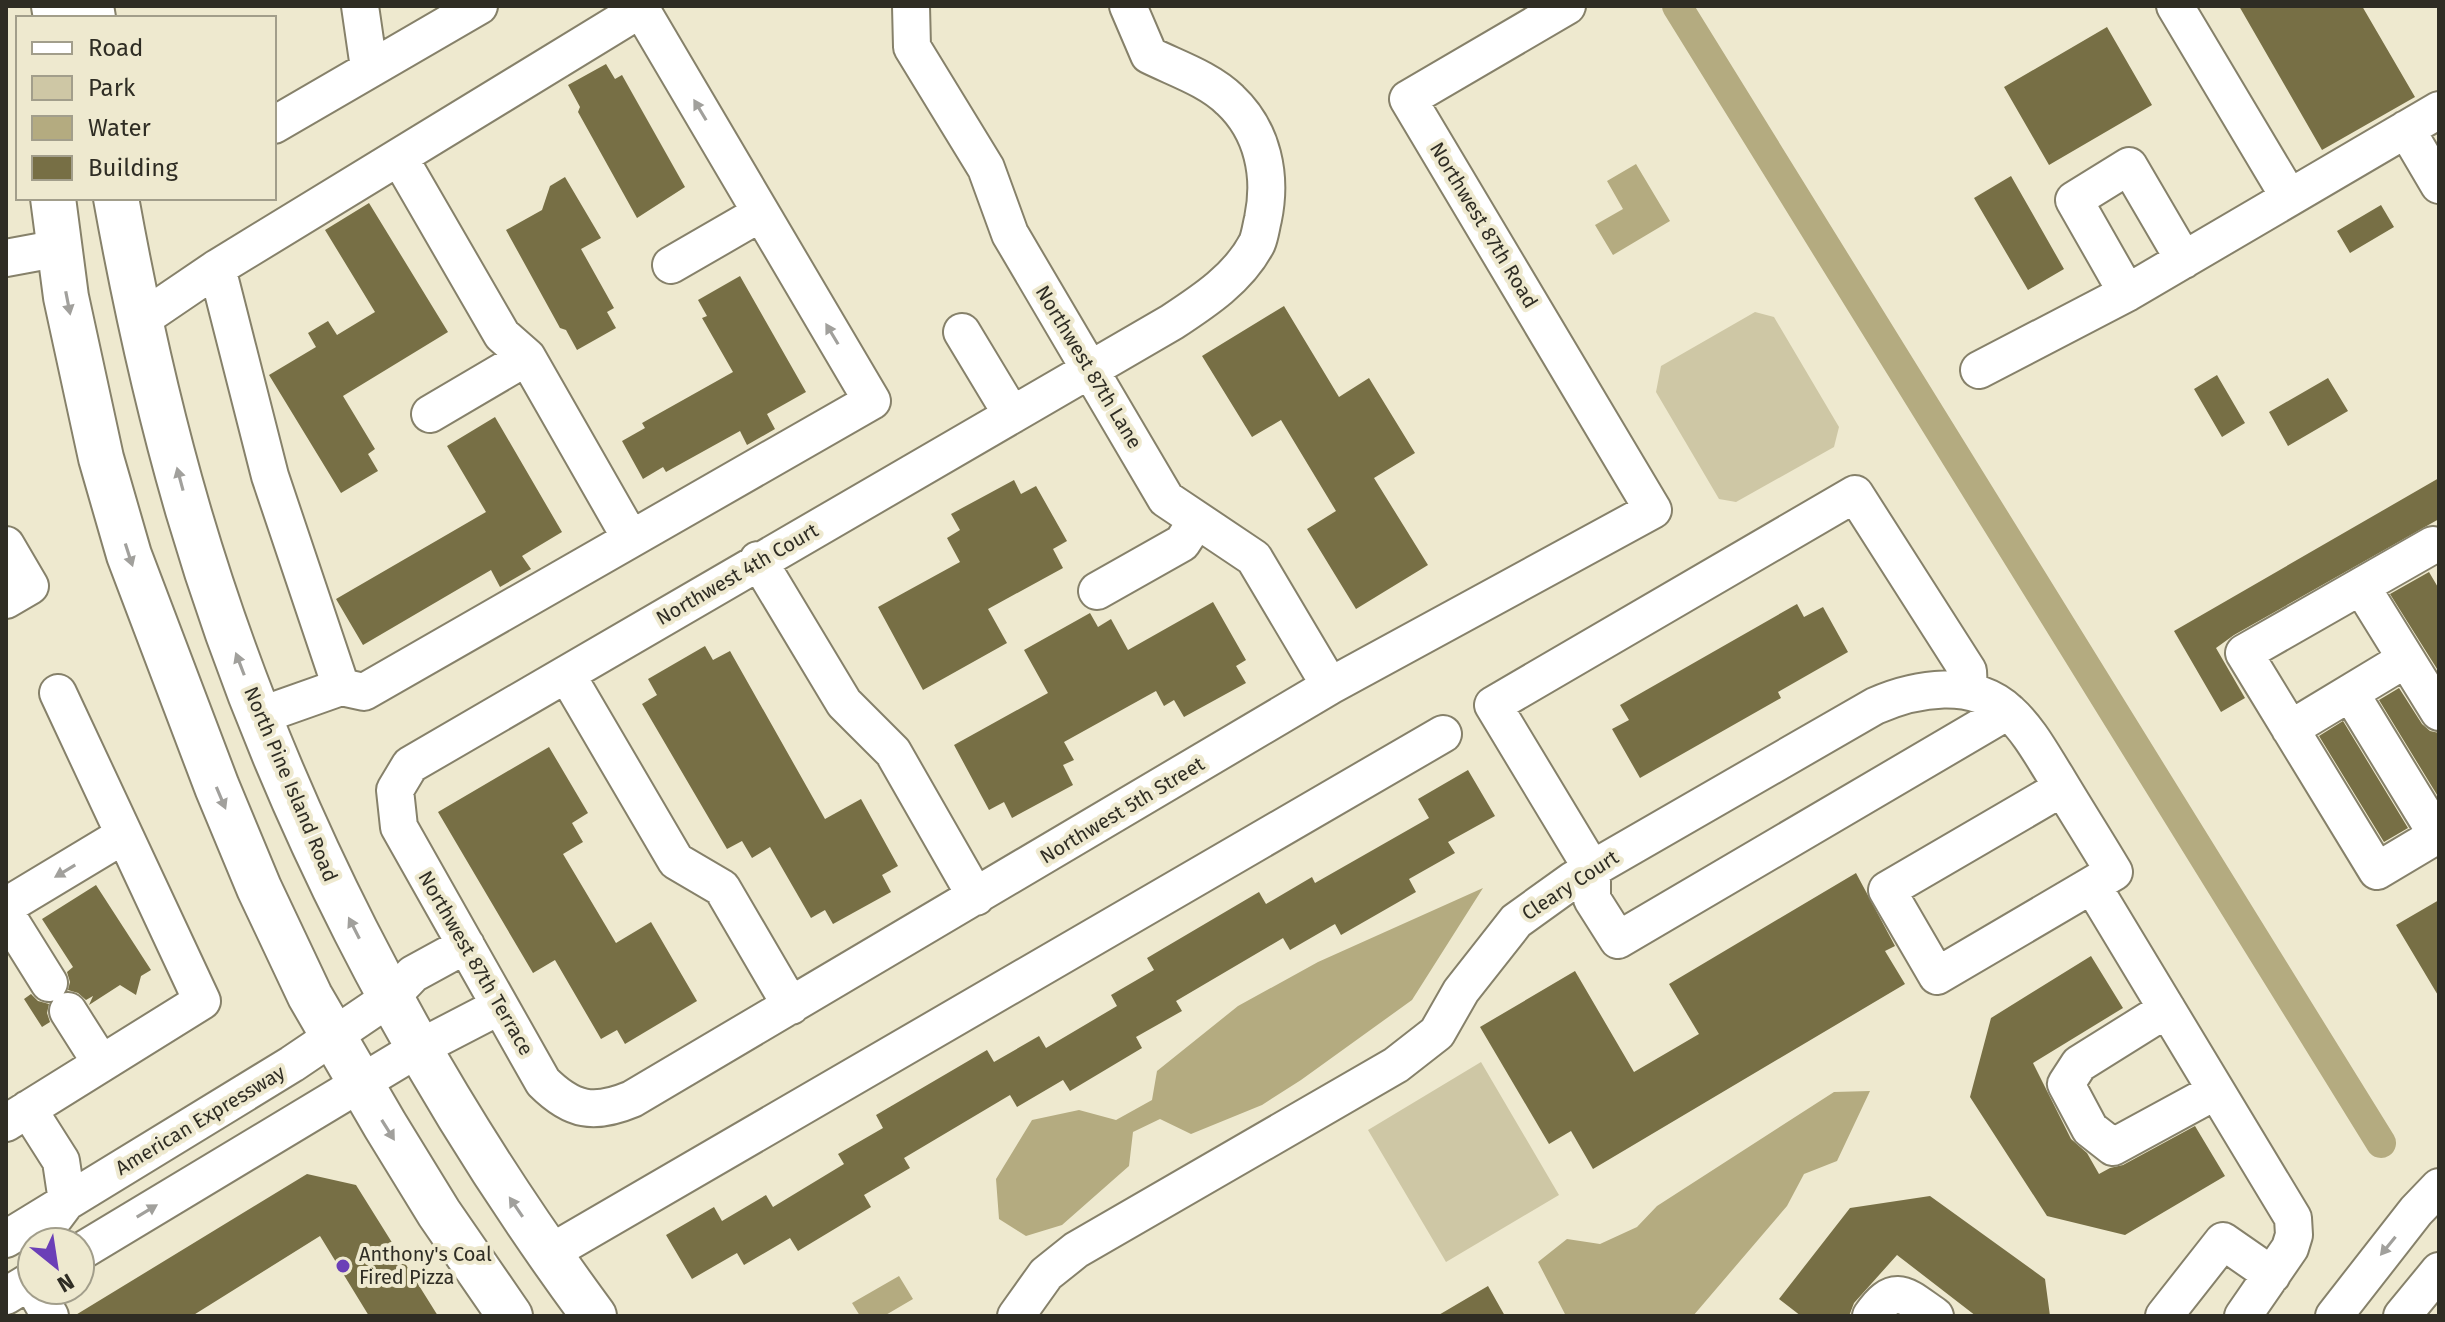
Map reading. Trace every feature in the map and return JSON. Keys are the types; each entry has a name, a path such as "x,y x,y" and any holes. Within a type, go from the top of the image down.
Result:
{"main road":[{"path":"53,200 66,297 101,458 129,555 163,650 247,859 310,996 439,1213 510,1316"},
{"name":"North Pine Island Road","path":"116,200 139,321 188,512 259,716 346,912 419,1048 505,1191 594,1316"},
{"path":"60,248 104,282 139,321"}],"street":[{"path":"360,6 369,68"},
{"path":"276,124 479,6"},
{"name":"Northwest 87th Lane","path":"911,6 912,47 986,168 1010,234 1166,499 1254,558 1330,686"},
{"name":"Northwest 4th Court","path":"395,790 410,765 1172,322 1213,295 1240,267 1258,241 1267,197 1264,159 1250,124 1229,98 1149,55 1128,6"},
{"name":"Northwest 87th Road","path":"1567,6 1408,99 1653,510"},
{"path":"2175,6 2289,197"},
{"path":"139,321 217,268 641,9 872,401 364,692 341,687 259,716"},
{"path":"1979,370 2127,293 2439,110"},
{"path":"2406,129 2439,185"},
{"path":"399,157 502,335 527,357 631,539"},
{"path":"2127,293 2074,200 2129,166 2184,260"},
{"path":"671,265 761,213"},
{"path":"6,258 60,248"},
{"path":"217,268 270,476 341,687"},
{"path":"962,332 1012,415"},
{"path":"430,414 527,357"},
{"path":"1969,691 1968,671 1855,494 1493,705 1592,869 1592,899 1618,940 2008,711"},
{"name":"Northwest 5th Street","path":"592,1109 613,1107 632,1099 1330,686 1653,510"},
{"path":"1097,591 1182,543 1197,520"},
{"path":"6,545 30,586 6,600"},
{"path":"2351,694 2438,835 2377,871 2244,653 2361,586 2437,547"},
{"path":"758,560 844,703 893,752 976,897"},
{"path":"2361,586 2439,712"},
{"path":"2290,729 2406,659"},
{"path":"567,675 676,861 722,888 791,1006"},
{"name":"Cleary Court","path":"1016,1316 1046,1274 1076,1250 1396,1065 1437,1033 1461,991 1516,921 1592,869 1875,706 1902,695 1969,691 2008,711 2034,742 2114,872 2092,885"},
{"path":"50,1226 67,1201 61,1161 17,1116 202,1001 58,693"},
{"path":"548,1254 1443,734"},
{"path":"2062,788 1887,890 1937,976 2092,885 2293,1218 2294,1235 2290,1248 2248,1314"},
{"name":"Northwest 87th Terrace","path":"395,790 399,827 543,1082 558,1097 572,1105 592,1109"},
{"path":"6,906 124,835"},
{"path":"6,914 101,1063"},
{"name":"American Expressway","path":"6,1239 292,1064 391,997 413,974 466,945"},
{"path":"96,1242 360,1082 500,1006"},
{"path":"2167,1009 2079,1064 2066,1084 2090,1129 2113,1147 2216,1091"},
{"path":"2334,1316 2397,1234 2439,1187"},
{"path":"2164,1316 2223,1241 2272,1275"},
{"path":"2402,1316 2439,1271"},
{"path":"1871,1316 1880,1302 1903,1293 1935,1316"}],"green space":[{"path":"1755,312 1774,317 1839,427 1834,447 1736,502 1719,499 1656,392 1661,366"},
{"path":"1481,1062 1559,1195 1446,1262 1368,1130"}],"water":[{"path":"1636,164 1670,221 1613,255 1595,225 1623,209 1607,181"},
{"path":"1483,888 1412,1000 1301,1080 1262,1105 1191,1134 1160,1119 1133,1132 1129,1166 1062,1225 1026,1236 999,1219 996,1179 1032,1120 1079,1110 1116,1120 1152,1100 1157,1071 1238,1006 1318,962"},
{"path":"1870,1091 1837,1161 1804,1174 1787,1206 1693,1316 1566,1316 1538,1262 1567,1239 1600,1244 1637,1227 1657,1206 1834,1092"},
{"path":"899,1276 913,1299 884,1316 860,1316 852,1303"}],"building":[{"path":"2239,6 2362,6 2415,97 2322,150"},
{"path":"2107,27 2152,105 2049,165 2004,87"},
{"path":"606,64 615,79 622,75 685,187 637,218 578,112 580,107 568,85"},
{"path":"2011,176 2064,269 2028,290 1974,198"},
{"path":"565,177 601,238 581,249 614,308 607,312 616,328 577,350 566,330 560,328 506,230 542,210 550,186"},
{"path":"369,203 448,332 343,396 375,449 368,454 378,471 341,493 269,375 316,347 308,333 328,321 337,335 375,312 325,230"},
{"path":"2381,205 2394,227 2350,253 2337,231"},
{"path":"740,276 806,392 767,414 775,429 747,445 740,431 666,472 663,467 643,479 622,441 645,428 642,423 733,372 702,318 707,316 698,300"},
{"path":"1284,306 1339,397 1369,378 1415,453 1374,478 1428,565 1356,609 1307,529 1336,511 1281,420 1252,437 1202,356"},
{"path":"2217,375 2245,423 2222,437 2194,389"},
{"path":"2328,378 2348,411 2288,446 2269,412"},
{"path":"495,417 562,532 522,556 531,569 500,587 491,570 363,645 336,599 486,512 447,446"},
{"path":"2439,478 2439,519 2216,648 2245,698 2221,712 2174,631"},
{"path":"1014,480 1021,494 1036,486 1067,541 1053,549 1063,568 988,609 1007,643 923,690 878,607 960,562 947,538 960,530 951,514"},
{"path":"2429,572 2439,589 2439,672 2390,594"},
{"path":"1213,602 1246,660 1236,666 1246,683 1184,717 1174,700 1164,706 1156,691 1064,742 1074,760 1063,765 1073,785 1012,818 1004,802 989,810 954,745 1048,693 1024,650 1090,613 1098,627 1111,619 1128,650"},
{"path":"1797,604 1804,617 1823,607 1848,652 1778,692 1781,698 1640,778 1612,729 1629,720 1620,705"},
{"path":"705,646 713,660 730,651 825,819 861,799 898,866 882,875 891,892 833,924 825,910 811,918 770,847 752,858 742,841 727,849 642,704 657,695 648,679"},
{"path":"2399,688 2422,724 2430,731 2439,733 2439,798 2379,700"},
{"path":"2343,721 2408,828 2384,842 2319,736"},
{"path":"549,747 588,813 572,823 583,842 563,854 616,943 651,922 697,1001 625,1044 617,1030 601,1039 555,960 533,973 438,812"},
{"path":"1468,770 1495,816 1448,842 1455,853 1409,879 1416,892 1341,935 1335,924 1290,950 1283,938 1176,1001 1182,1011 1136,1037 1142,1048 1070,1091 1063,1080 1017,1107 1010,1095 904,1158 910,1168 864,1195 871,1207 798,1251 790,1238 744,1265 737,1253 692,1279 666,1235 714,1207 722,1221 766,1195 773,1207 844,1164 838,1154 883,1128 876,1115 987,1050 994,1062 1039,1036 1046,1048 1117,1006 1111,995 1154,970 1147,958 1259,892 1266,904 1312,877 1315,883 1429,818 1418,799"},
{"path":"1856,873 1895,946 1885,951 1905,984 1593,1169 1571,1131 1549,1144 1480,1027 1575,971 1634,1072 1699,1034 1669,984"},
{"path":"96,885 151,970 141,976 136,995 120,985 89,1005 93,996 86,1000 68,990 70,982 67,972 73,967 42,919"},
{"path":"2439,900 2439,997 2396,925"},
{"path":"2091,956 2123,1008 2033,1063 2071,1139 2087,1153 2099,1174 2123,1165 2195,1126 2225,1176 2125,1235 2047,1216 1970,1097 1991,1018"},
{"path":"31,994 38,1001 49,1004 47,1013 50,1022 42,1027 24,999"},
{"path":"307,1174 356,1185 438,1316 369,1316 320,1236 192,1316 74,1316 96,1306 96,1303"},
{"path":"1930,1196 2045,1279 2050,1316 1976,1316 1897,1255 1854,1303 1849,1316 1801,1316 1779,1299 1850,1208"},
{"path":"1488,1286 1505,1316 1437,1316"}],"waterway":[{"path":"1677,6 2381,1143"}],"place":[{"name":"Anthony's Coal Fired Pizza","path":"343,1266"}]}
